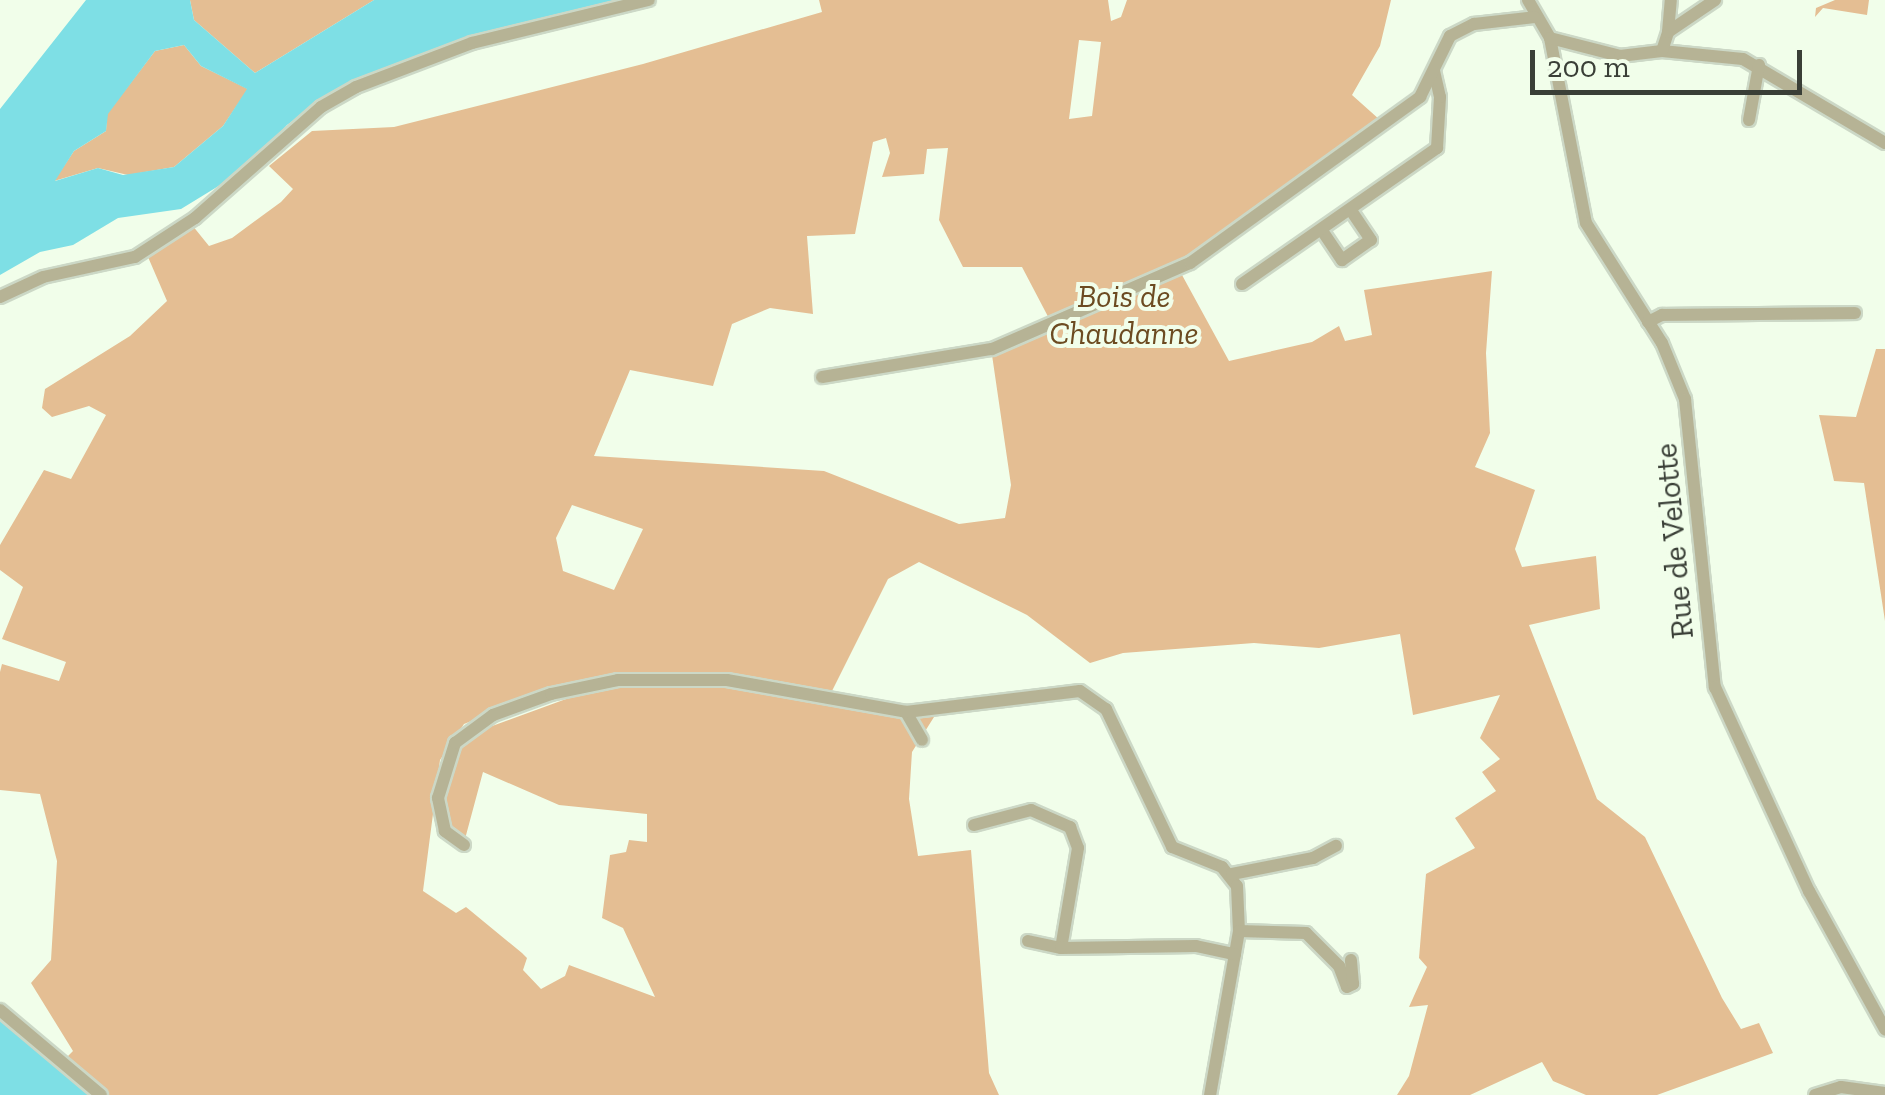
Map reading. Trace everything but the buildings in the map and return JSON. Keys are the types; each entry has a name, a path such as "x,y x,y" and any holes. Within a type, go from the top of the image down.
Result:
{"street":[{"path":"0,297 43,277 135,257 196,218 321,107 356,87 472,44 649,0"},
{"path":"1528,0 1550,38 1620,56 1662,51 1706,52 1759,65 1885,143"},
{"path":"1662,51 1671,0"},
{"path":"1668,32 1715,0"},
{"path":"822,377 992,350 1190,263 1409,106 1434,71 1445,41 1462,28 1536,17"},
{"name":"Rue de Velotte","path":"1550,38 1586,222 1678,376 1693,432 1716,687 1809,891 1885,1029"},
{"path":"1749,120 1759,65"},
{"path":"1242,284 1352,212 1437,148 1440,97 1434,71"},
{"path":"1323,232 1342,260 1371,240 1352,212"},
{"path":"1648,322 1662,316 1854,313"},
{"path":"464,845 445,831 438,798 454,744 493,715 551,694 618,680 727,680 906,712 1015,704 1066,691 1091,695 1106,709 1172,847 1232,874 1312,858 1336,846"},
{"path":"906,712 922,740"},
{"path":"974,825 1032,810 1070,827 1078,848 1061,948"},
{"path":"1210,1095 1239,931 1232,874"},
{"path":"1239,931 1302,931 1345,963 1362,946"},
{"path":"1028,941 1061,948 1196,946 1235,954"},
{"path":"0,1010 101,1095"},
{"path":"1814,1095 1840,1087 1885,1092"}],"green space":[{"path":"190,0 374,0 255,73 194,20"},
{"name":"Bois de Chaudanne","path":"819,0 1108,0 1111,21 1121,17 1127,0 1391,0 1380,46 1352,95 1380,120 1247,217 1182,275 1229,361 1312,342 1339,326 1345,341 1372,335 1364,290 1492,271 1486,353 1490,433 1475,467 1535,490 1515,549 1522,567 1596,556 1600,609 1529,625 1597,799 1645,837 1722,998 1741,1029 1759,1023 1773,1053 1657,1095 1586,1095 1553,1081 1542,1062 1470,1095 1397,1095 1409,1076 1428,1005 1409,1007 1427,967 1419,958 1426,874 1475,848 1455,818 1496,791 1482,772 1500,759 1480,738 1500,695 1413,715 1400,634 1319,648 1254,643 1123,653 1090,663 1027,615 919,562 888,579 830,695 723,675 616,676 551,689 464,724 440,760 423,891 456,913 466,907 522,953 527,958 523,970 541,989 565,976 569,965 655,997 623,928 602,918 610,855 626,852 629,840 647,842 647,814 559,805 483,772 465,839 450,825 444,795 451,763 473,733 618,680 727,680 827,704 934,717 912,752 909,799 918,856 971,850 989,1073 999,1095 92,1095 59,1065 73,1051 31,983 51,960 57,861 40,794 0,790 0,672 2,664 59,681 66,662 2,639 23,587 0,570 0,545 44,470 71,479 106,415 89,406 52,417 42,408 45,389 130,336 167,301 148,257 192,225 209,246 232,238 281,202 293,189 269,166 312,131 394,127 643,64 822,12","holes":["1079,40 1101,42 1092,116 1069,119","886,138 890,153 882,177 924,174 927,149 948,148 939,220 963,267 1022,267 1054,328 992,355 1011,485 1005,518 959,524 824,471 594,456 630,370 713,386 732,324 770,308 813,314 807,236 855,234 873,142","572,505 643,529 614,590 563,571 556,538"]},
{"path":"1835,0 1869,0 1867,15 1823,8 1815,17 1816,8"},
{"path":"184,45 201,66 248,89 223,126 174,167 128,175 98,168 54,181 74,151 106,131 107,114 155,51"},
{"path":"1876,349 1885,349 1885,621 1864,483 1834,481 1819,415 1856,417"}],"water":[{"path":"86,0 190,0 194,20 255,73 374,0 617,0 480,36 338,90 287,125 248,168 181,209 118,218 73,245 40,252 0,275 0,109","holes":["184,45 201,66 247,89 223,126 174,167 123,175 98,168 55,181 74,151 106,131 108,114 155,51"]},
{"path":"0,1015 92,1095 0,1095"}]}
